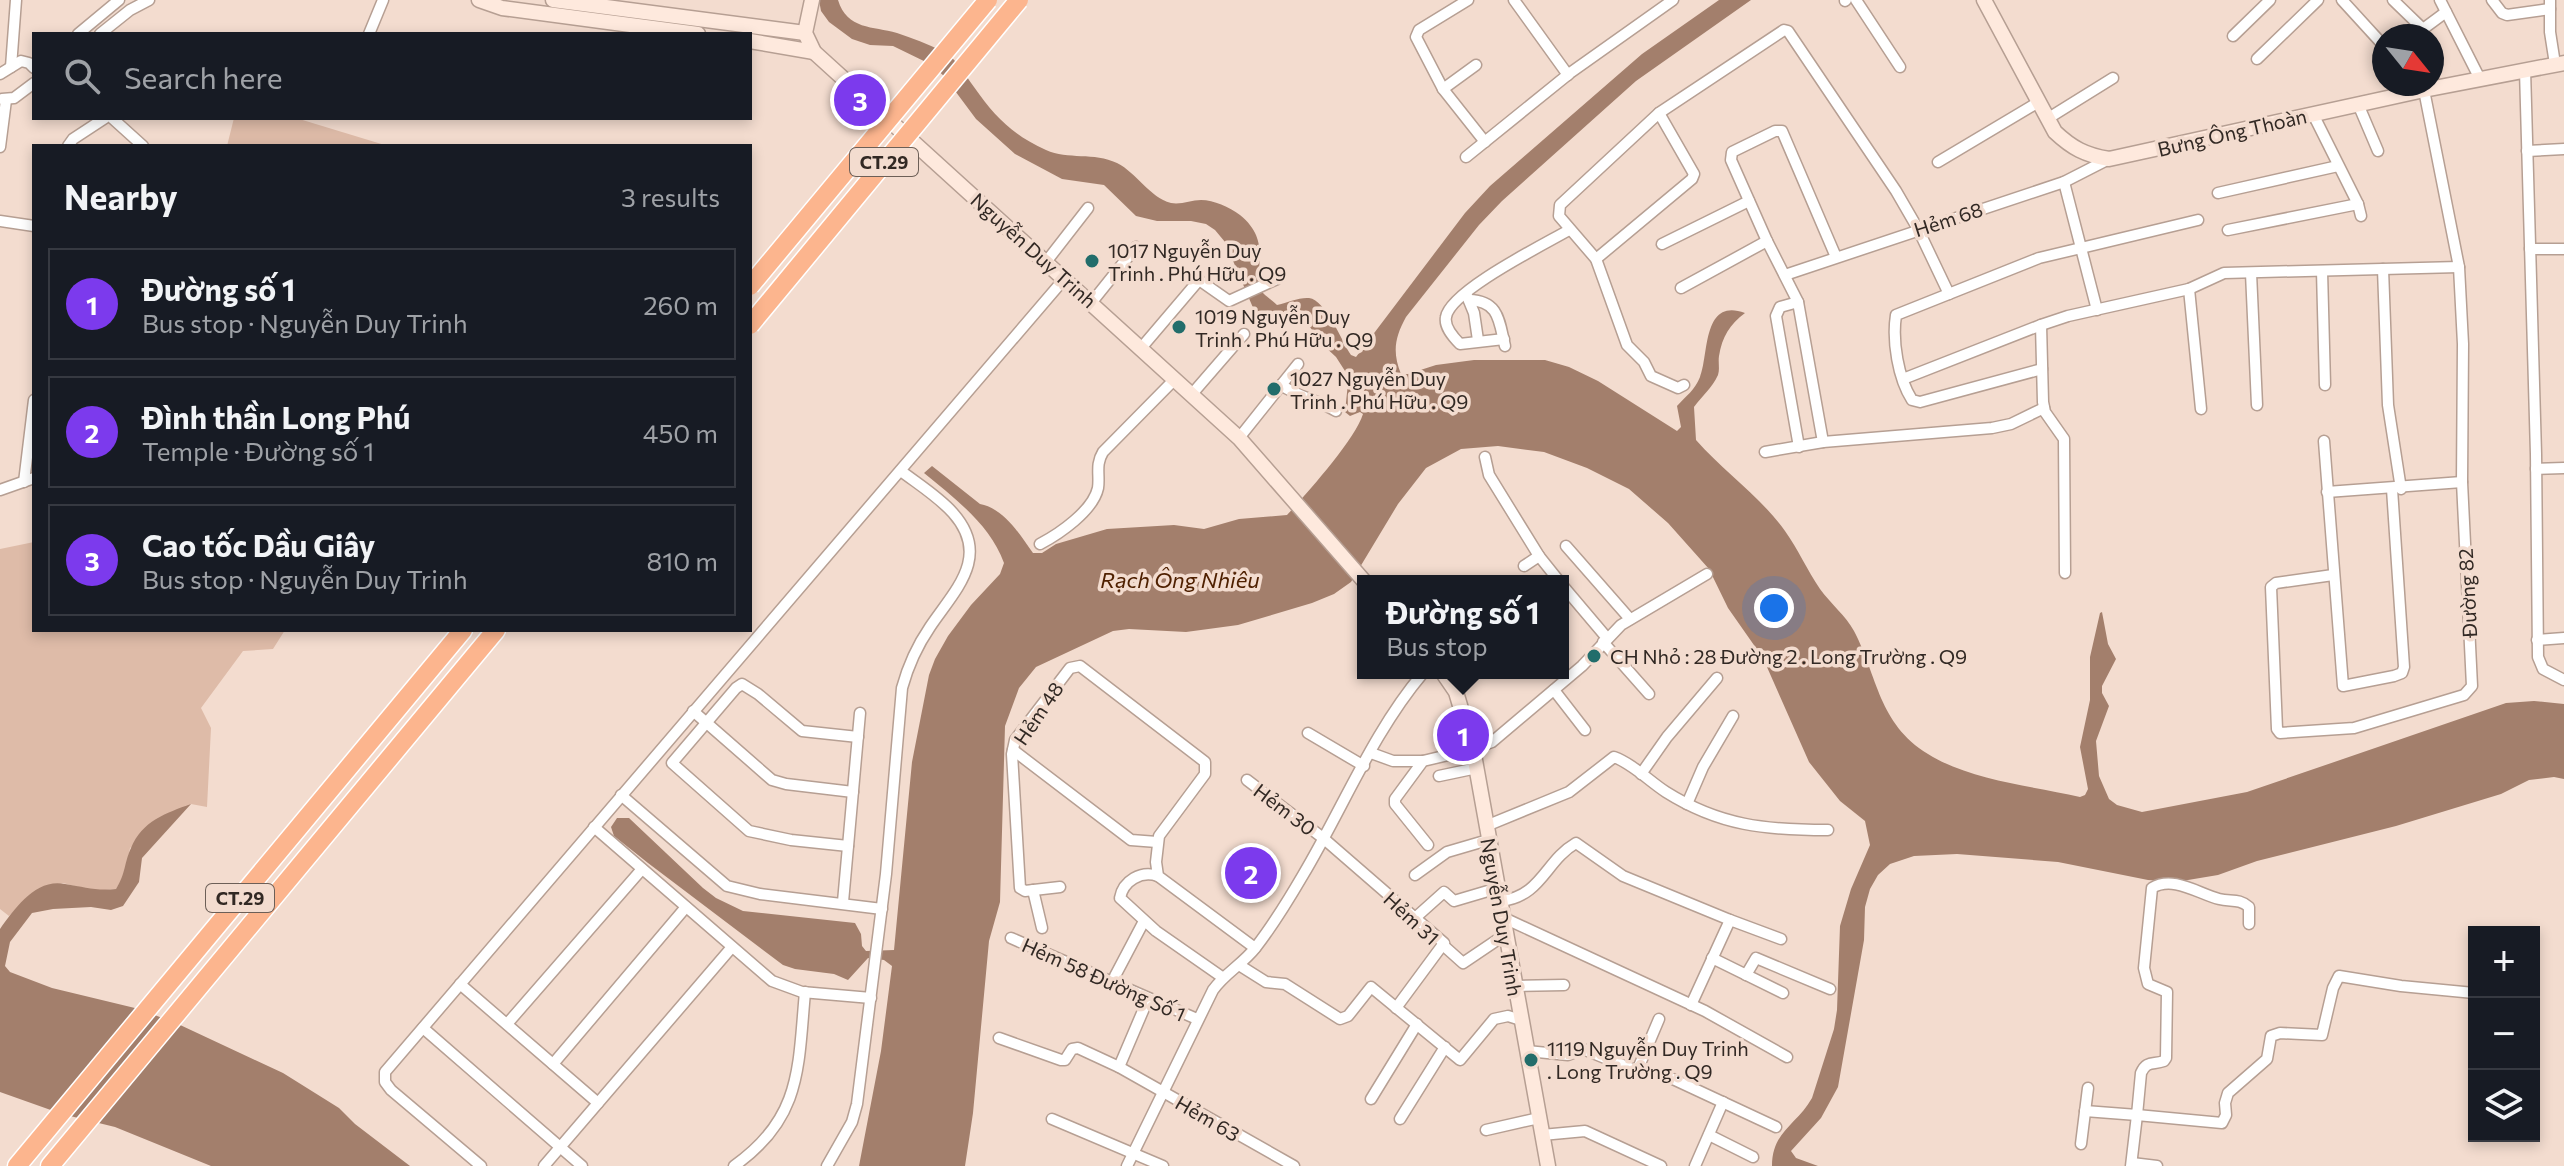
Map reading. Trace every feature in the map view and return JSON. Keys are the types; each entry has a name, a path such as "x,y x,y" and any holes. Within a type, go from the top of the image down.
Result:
{"highway":[{"name":"CT.29","path":"752,284 988,0"},
{"name":"CT.29","path":"752,323 1019,0"},
{"name":"CT.29","path":"17,1166 461,632"},
{"name":"CT.29","path":"50,1166 494,632"}],"main road":[{"path":"479,0 502,8 683,32"},
{"path":"553,0 805,33 812,0"},
{"name":"Bưng Ông Thoàn","path":"1984,0 2055,132 2072,148 2088,156 2109,159 2389,96"},
{"name":"Nguyễn Duy Trinh","path":"805,33 814,52 1239,438 1359,575"},
{"path":"752,41 814,52"},
{"name":"Bưng Ông Thoàn","path":"2444,84 2559,64"},
{"name":"Nguyễn Duy Trinh","path":"1447,679 1456,692 1477,768 1548,1166"}],"street":[{"path":"11,67 16,0"},
{"path":"80,32 119,0"},
{"path":"102,32 130,10 149,0"},
{"path":"370,32 383,0"},
{"path":"1468,0 1416,33 1443,89 1485,142"},
{"path":"1466,157 1568,75 1673,0"},
{"path":"1856,0 1900,67"},
{"path":"2233,36 2270,0"},
{"path":"2257,59 2318,0"},
{"path":"2342,0 2372,33"},
{"path":"2393,0 2423,29 2446,12"},
{"path":"2440,0 2480,79"},
{"path":"2492,0 2507,15 2550,4 2550,32 2559,64"},
{"path":"1521,2 1568,75"},
{"path":"1684,385 1678,388 1651,376 1644,362 1627,345 1596,259 1559,216 1560,205 1659,113 1784,30 1788,31 1841,113 1867,146 1918,229 1949,294"},
{"path":"0,74 25,62 32,67"},
{"path":"1443,89 1476,65"},
{"path":"2525,70 2536,469 2537,640 2540,665 2564,680"},
{"path":"2047,119 2113,78"},
{"path":"0,147 3,99 14,98 32,84"},
{"name":"Đường 82","path":"2333,575 2276,583 2271,587 2276,715 2280,733 2354,728 2464,695 2472,686 2462,482 2463,344 2459,267 2425,96"},
{"path":"1938,162 2037,103"},
{"path":"2358,104 2378,151"},
{"path":"1596,259 1692,179 1694,174 1659,113"},
{"path":"2313,114 2361,216"},
{"path":"69,144 102,120"},
{"path":"114,120 141,144"},
{"path":"1823,442 1798,302 1730,156 1779,129 1782,131 1836,257"},
{"path":"2527,151 2564,149"},
{"name":"Hẻm 68","path":"1785,275 2064,182 2109,159"},
{"path":"2218,193 2338,166"},
{"path":"2064,182 2097,310"},
{"path":"1662,244 1749,201"},
{"path":"2228,230 2358,204"},
{"path":"1046,262 1088,208"},
{"path":"2042,369 1920,402 1912,400 1903,379 1895,334 1896,315 2039,258 2198,220"},
{"path":"0,221 32,226"},
{"path":"1468,297 1491,306 1504,343 1478,340 1467,345 1460,344 1446,324 1446,315 1451,306 1468,297 1496,270 1569,230"},
{"path":"1681,288 1767,241"},
{"path":"1092,302 1136,247"},
{"path":"2530,249 2564,249"},
{"path":"1903,379 2041,325 2189,289 2216,275 2459,267"},
{"path":"2324,441 2343,686 2402,673 2404,667 2383,269"},
{"path":"2322,271 2325,385"},
{"path":"2251,273 2257,405"},
{"path":"481,1166 385,1082 385,1072 1065,278"},
{"path":"1142,347 1199,280 1229,301 1277,279"},
{"path":"2189,289 2201,409"},
{"path":"1468,297 1478,340"},
{"path":"1798,302 1780,307 1776,316 1799,447"},
{"path":"2041,325 2044,408 2064,439 2065,573"},
{"path":"1192,394 1244,334"},
{"path":"1239,438 1298,364"},
{"path":"1040,544 1061,534 1077,519 1098,489 1097,465 1103,452 1175,379"},
{"path":"1281,385 1304,399 1327,405 1336,411"},
{"path":"1765,452 1823,442 1992,428 2011,424 2044,408"},
{"path":"0,490 29,480 32,432"},
{"path":"1485,457 1489,475 1554,575"},
{"path":"2536,469 2564,468"},
{"path":"827,1166 846,1134 857,1104 882,909 902,688 909,664 920,643 957,591 969,565 967,538 955,515 901,471"},
{"path":"2327,492 2462,482"},
{"path":"1566,546 1630,619"},
{"path":"1524,566 1539,556"},
{"path":"1569,675 1630,619 1707,574"},
{"path":"1569,594 1649,694"},
{"path":"2537,640 2564,638"},
{"name":"Hẻm 48","path":"1033,890 1025,891 1019,884 1013,750 1015,740 1075,665 1205,762 1205,774 1157,842"},
{"path":"1641,774 1667,737 1717,678"},
{"path":"1127,1166 1197,1019 1222,977 1255,948 1304,874 1371,753 1418,679"},
{"path":"1371,753 1393,761 1423,761 1492,742 1565,679"},
{"path":"848,846 791,840 749,831 676,768 672,760 742,684 802,731 858,737"},
{"path":"1554,690 1585,730"},
{"path":"693,711 772,780 853,792"},
{"path":"843,902 860,713"},
{"path":"1687,804 1703,767 1733,716"},
{"path":"1308,733 1364,766"},
{"path":"1013,750 1131,840 1157,842 1158,876"},
{"path":"1415,875 1447,852 1569,792 1614,757 1687,804 1749,827 1828,830"},
{"path":"1423,761 1395,799 1395,804 1428,845"},
{"path":"1439,776 1477,768"},
{"name":"Hẻm 30","path":"1247,780 1323,838"},
{"path":"621,795 727,886 760,894 882,909"},
{"path":"594,827 772,981 805,992 871,998"},
{"name":"Hẻm 31","path":"1323,838 1442,940 1444,946 1396,1008"},
{"path":"1415,918 1444,892 1454,901 1499,895 1514,899 1526,894 1574,843 1623,876 1781,939"},
{"path":"507,1024 642,869"},
{"path":"1222,977 1144,921 1120,898 1125,886 1141,874 1158,876 1255,948"},
{"path":"2157,1166 2132,1165 2141,1073 2151,1062 2162,1062 2166,1058 2167,992 2148,984 2144,968 2152,888 2161,884 2190,887 2217,899 2240,900 2249,907 2249,924"},
{"path":"1042,928 1033,890 1060,887"},
{"path":"553,1064 686,907"},
{"path":"1504,918 1691,1005 1787,1057"},
{"path":"1691,1005 1730,920"},
{"path":"1115,976 1144,921"},
{"path":"1444,946 1463,963 1506,934"},
{"name":"Hẻm 58 Đường Số 1","path":"1011,938 1197,1019"},
{"path":"544,1166 732,947"},
{"path":"1712,958 1783,993"},
{"path":"1746,975 1756,958 1830,989"},
{"path":"1239,965 1266,982 1285,984 1340,1019 1348,1016 1371,987 1460,1060 1494,1019 1508,1016 1521,1020"},
{"path":"2085,1111 2222,1123 2228,1093 2267,1059 2271,1036 2280,1033 2320,1036 2325,1032 2333,988 2339,976 2468,992"},
{"path":"460,984 598,1103"},
{"path":"1515,986 1564,985"},
{"path":"734,1166 772,1132 792,1097 805,992"},
{"path":"1119,1067 1148,999"},
{"path":"1527,1051 1568,1055 1583,1049 1637,1071 1659,1019"},
{"path":"1371,1099 1417,1024"},
{"path":"423,1028 582,1166"},
{"name":"Hẻm 63","path":"999,1038 1061,1060 1065,1060 1072,1049 1078,1048 1119,1067 1294,1166"},
{"path":"1400,1119 1445,1047"},
{"path":"1673,1079 1776,1127"},
{"path":"2081,1144 2088,1088"},
{"path":"1695,1166 1723,1102"},
{"path":"1486,1130 1539,1118"},
{"path":"1052,1119 1163,1166"},
{"path":"1542,1135 1585,1131 1661,1166"},
{"path":"1709,1135 1753,1157"}],"shaded area":[{"path":"234,120 303,120 381,144 228,144"},
{"path":"32,542 32,632 284,632 273,649 243,651 201,708 211,728 207,807 191,804 130,848 125,874 116,889 93,891 63,883 28,896 9,916 0,909 0,549"}],"water":[{"name":"Rạch Ông Nhiêu","path":"819,0 838,0 842,10 854,22 903,35 948,54 997,116 1034,144 1054,153 1117,163 1156,196 1171,203 1206,200 1236,212 1251,226 1257,237 1259,286 1263,293 1277,305 1301,298 1315,300 1327,313 1351,355 1356,357 1465,213 1490,186 1642,54 1719,0 1751,0 1636,81 1479,225 1406,317 1396,345 1401,374 1474,360 1545,360 1598,381 1677,431 1681,427 1677,406 1700,377 1714,320 1721,313 1731,310 1745,313 1725,337 1720,349 1718,375 1694,407 1696,440 1785,531 1820,589 1854,631 1881,698 1899,728 1911,742 1928,754 1962,770 2080,797 2085,795 2088,789 2080,747 2090,700 2090,657 2102,612 2108,644 2116,659 2102,686 2109,706 2096,741 2099,776 2109,799 2117,805 2142,812 2247,792 2506,703 2534,701 2564,704 2564,779 2529,780 2501,794 2396,826 2257,861 2218,875 2176,882 2148,880 2058,862 1957,854 1914,856 1890,864 1878,875 1865,907 1864,940 1838,1087 1821,1118 1791,1151 1796,1158 1818,1166 1772,1166 1776,1144 1812,1098 1834,1029 1840,926 1851,889 1870,845 1865,821 1840,801 1809,762 1763,658 1728,608 1709,569 1668,523 1629,489 1587,468 1544,452 1498,446 1461,449 1426,468 1398,504 1351,582 1334,594 1238,625 1186,632 1113,631 1036,667 1019,688 1005,726 1000,902 989,941 965,1166 859,1166 881,1051 892,966 884,960 868,958 848,980 834,974 783,965 614,836 611,827 617,818 629,818 703,888 743,911 855,923 866,951 894,950 912,762 929,675 948,636 1000,574 1004,563 980,524 924,473 932,466 980,504 1004,517 1033,553 1042,553 1056,544 1107,529 1174,525 1204,529 1239,519 1287,515 1341,452 1363,414 1360,412 1350,416 1345,412 1348,383 1345,371 1310,327 1301,322 1286,324 1268,321 1254,310 1225,242 1215,230 1206,224 1191,221 1157,221 1136,216 1104,185 1062,179 1015,154 976,119 944,76 930,64 893,46 870,45 852,39 829,22 821,11"},
{"path":"191,804 142,858 139,882 123,906 111,910 91,907 32,913 10,942 5,966 10,972 52,988 139,1009 178,1024 283,1073 339,1108 410,1166 211,1166 115,1127 62,1114 0,1092 0,929 27,896 45,886 54,883 116,889 131,848 142,831 164,815"}],"place":[{"name":"Cao tốc Dầu Giây","path":"860,100"},
{"name":"1017 Nguyễn Duy Trinh . Phú Hữu . Q9","path":"1092,261"},
{"name":"1019 Nguyễn Duy Trinh . Phú Hữu . Q9","path":"1179,327"},
{"name":"1027 Nguyễn Duy Trinh . Phú Hữu . Q9","path":"1274,389"},
{"name":"CH Nhỏ : 28 Đường 2 . Long Trường . Q9","path":"1594,656"},
{"name":"Đường số 1","path":"1463,735"},
{"name":"Đình thần Long Phú","path":"1251,873"},
{"name":"1119 Nguyễn Duy Trinh . Long Trường . Q9","path":"1531,1060"}]}
